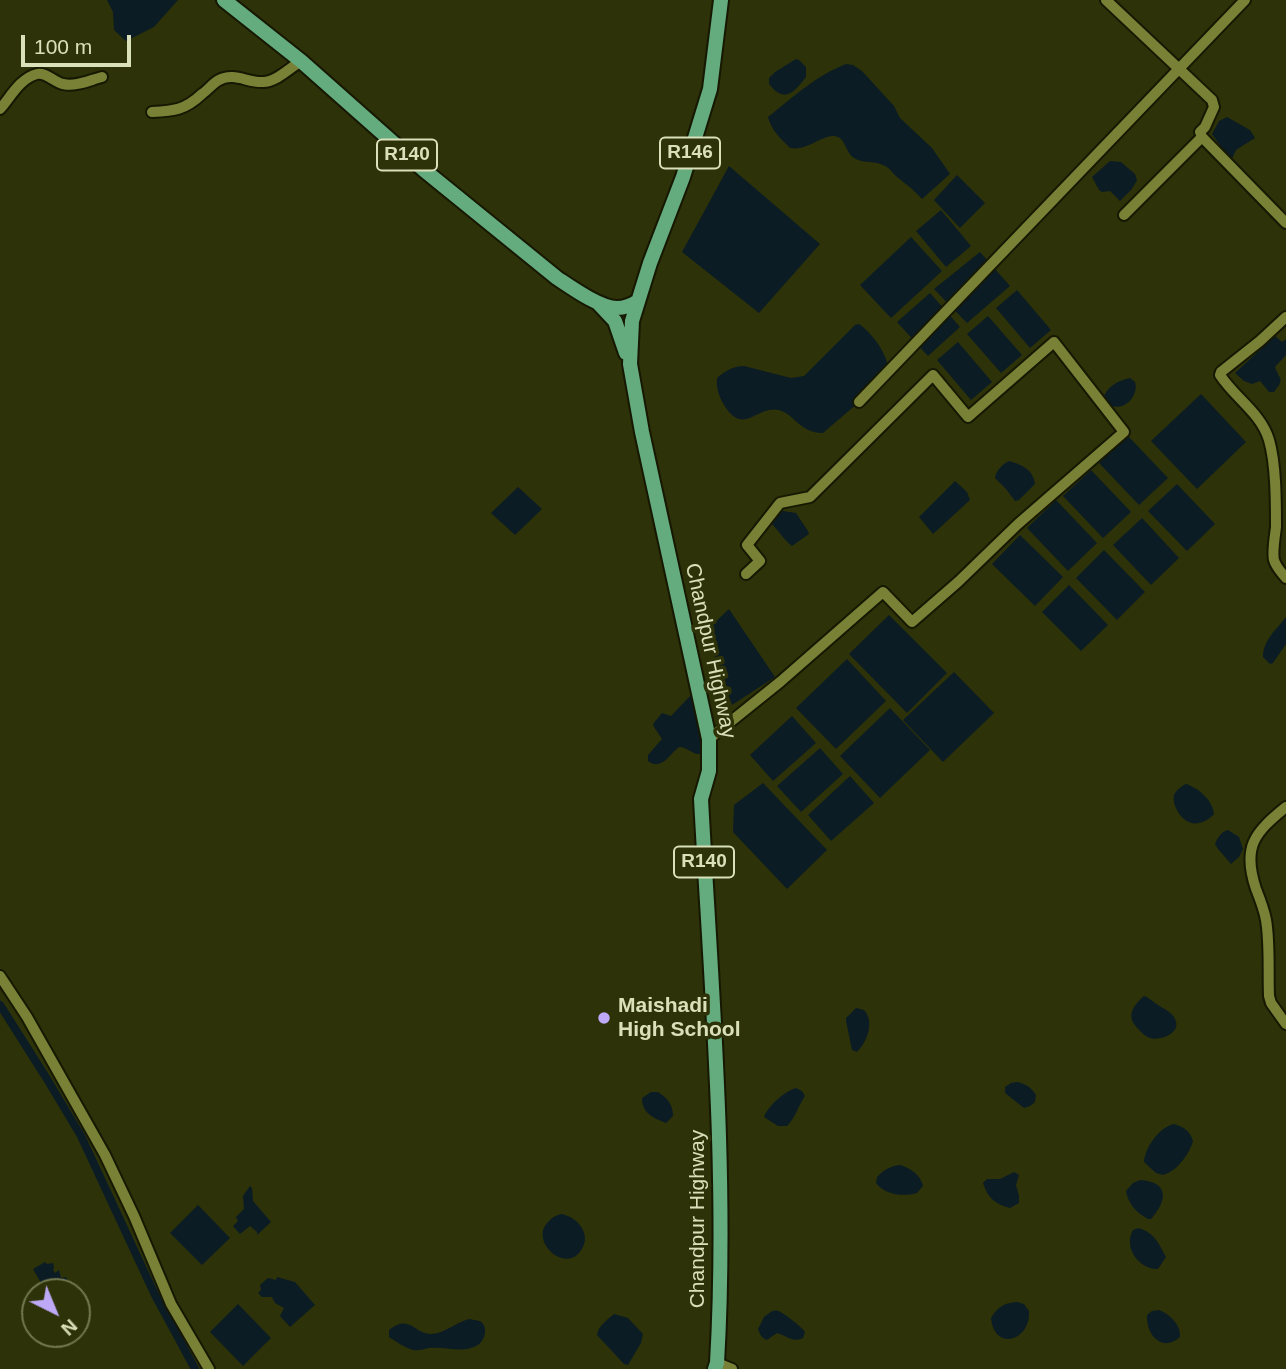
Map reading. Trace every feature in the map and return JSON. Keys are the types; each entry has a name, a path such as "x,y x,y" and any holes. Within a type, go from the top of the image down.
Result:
{"main road":[{"name":"R140","path":"224,0 301,61 424,170 557,278 609,307 619,309 638,301"},
{"name":"R146","path":"638,301 683,177 710,89 721,0"},
{"name":"R140","path":"596,301 615,321 630,364"},
{"name":"R140","path":"630,364 630,335 638,301"},
{"name":"Chandpur Highway","path":"630,364 644,445 709,739 709,771 701,799 717,1078 720,1186 721,1295 716,1366"}],"street":[{"path":"1106,0 1214,102 1208,122 1200,132 1202,137 1286,223"},
{"path":"859,402 1245,0"},
{"path":"152,112 177,111 187,107 219,80 229,77 267,82 301,61"},
{"path":"0,109 16,89 35,74 43,74 64,84 74,85 102,77"},
{"path":"1124,215 1202,137"},
{"path":"1286,317 1220,375 1260,421 1269,438 1273,458 1276,513 1273,554 1286,578"},
{"path":"709,739 780,682 883,592 912,622 1027,516 1124,432 1054,342 968,417 933,375 810,497 780,503 747,545 760,561 746,574"},
{"path":"1286,807 1265,824 1251,846 1250,861 1266,922 1269,996 1286,1024"},
{"path":"0,976 27,1017 105,1155 171,1304 209,1369"},
{"path":"716,1366 732,1369"}],"water":[{"path":"107,0 178,0 154,27 126,41 114,30 113,12"},
{"path":"796,59 806,67 806,77 793,92 784,95 774,90 769,84 769,78"},
{"path":"846,64 862,71 894,106 900,118 932,148 950,174 922,199 887,167 854,158 837,136 827,137 801,148 790,148 771,126 768,117 815,81"},
{"path":"1227,117 1250,130 1255,138 1236,150 1231,161 1212,134 1219,121"},
{"path":"1110,161 1121,162 1135,174 1137,180 1120,201 1110,191 1099,190 1092,177"},
{"path":"729,166 820,244 759,313 682,252"},
{"path":"957,175 985,203 960,228 934,200"},
{"path":"941,210 971,246 946,267 916,231"},
{"path":"911,237 942,271 891,318 860,285"},
{"path":"980,252 1010,286 967,323 934,289"},
{"path":"1017,290 1051,330 1030,348 996,308"},
{"path":"930,293 960,327 928,356 897,322"},
{"path":"988,316 1022,355 1001,373 967,334"},
{"path":"859,324 877,343 888,366 859,402 823,433 803,427 779,410 738,419 724,405 718,392 717,378 726,371 744,366 791,378 804,376"},
{"path":"1275,336 1282,342 1286,339 1286,355 1275,367 1280,384 1274,392 1269,392 1260,381 1252,384 1235,373"},
{"path":"958,342 992,382 971,400 937,360"},
{"path":"1130,378 1135,382 1136,388 1126,404 1115,407 1103,399 1114,385"},
{"path":"1201,394 1246,442 1197,489 1151,441"},
{"path":"1128,436 1168,478 1139,505 1099,463"},
{"path":"1009,461 1029,471 1035,484 1015,501 995,478 1000,468"},
{"path":"1091,470 1131,512 1103,538 1063,496"},
{"path":"955,481 967,492 970,500 933,534 919,517"},
{"path":"1177,484 1215,524 1187,551 1148,511"},
{"path":"518,487 542,509 515,535 491,513"},
{"path":"1056,500 1097,543 1068,571 1027,528"},
{"path":"783,511 796,513 809,534 792,546 771,523 774,516"},
{"path":"1142,518 1179,558 1151,585 1113,545"},
{"path":"1020,535 1063,577 1035,606 992,564"},
{"path":"1104,550 1145,592 1117,620 1076,578"},
{"path":"1069,585 1108,625 1081,651 1042,612"},
{"path":"729,609 775,677 732,705 706,631"},
{"path":"889,615 947,673 907,713 849,654"},
{"path":"1286,617 1286,644 1270,664 1263,657 1265,645"},
{"path":"847,659 886,701 836,749 796,708"},
{"path":"954,672 994,713 943,762 903,720"},
{"path":"692,694 701,732 700,754 679,747 661,763 653,764 648,761 648,755 662,739 653,724 662,713 671,716"},
{"path":"890,708 930,750 880,798 840,756"},
{"path":"792,716 816,743 773,781 750,755"},
{"path":"820,748 843,774 801,812 777,786"},
{"path":"850,776 874,803 831,841 808,815"},
{"path":"763,783 827,850 787,889 733,832 734,805"},
{"path":"1186,784 1200,792 1211,804 1214,814 1209,819 1192,823 1178,813 1174,795"},
{"path":"1228,830 1239,837 1243,849 1231,864 1215,844 1220,835"},
{"path":"1144,996 1174,1017 1176,1028 1169,1035 1150,1038 1134,1024 1132,1012"},
{"path":"856,1008 864,1010 869,1020 867,1037 857,1052 852,1050 846,1021"},
{"path":"1017,1082 1028,1086 1036,1095 1035,1102 1030,1106 1024,1108 1005,1093 1005,1087"},
{"path":"796,1088 805,1096 787,1126 778,1126 764,1117 777,1100"},
{"path":"651,1092 658,1092 671,1105 673,1116 666,1123 653,1117 644,1108 642,1098"},
{"path":"1174,1124 1184,1128 1193,1141 1182,1162 1173,1170 1163,1175 1156,1173 1144,1162 1147,1151 1163,1129"},
{"path":"900,1165 920,1178 923,1186 917,1193 895,1194 876,1183 882,1172"},
{"path":"1014,1172 1019,1175 1016,1185 1019,1203 1010,1208 993,1200 983,1183 987,1179 1000,1179"},
{"path":"1140,1180 1156,1184 1163,1193 1161,1205 1151,1219 1137,1211 1127,1196 1126,1191"},
{"path":"250,1186 253,1201 271,1222 257,1235 250,1226 240,1234 233,1226 238,1221 236,1217 244,1209 243,1196"},
{"path":"198,1205 230,1238 202,1265 170,1233"},
{"path":"562,1214 579,1224 585,1235 583,1248 578,1254 564,1259 550,1251 543,1237 543,1229 548,1222"},
{"path":"1139,1228 1152,1236 1166,1257 1158,1269 1139,1262 1132,1250 1130,1237 1133,1230"},
{"path":"45,1262 53,1263 53,1270 55,1273 59,1270 61,1278 38,1278 33,1269"},
{"path":"277,1277 295,1282 315,1305 290,1327 280,1316 284,1308 275,1303 272,1297 262,1297 258,1293 261,1290 260,1285 268,1278 276,1280"},
{"path":"1017,1302 1024,1304 1029,1311 1028,1321 1019,1335 1005,1339 994,1329 991,1318 1002,1306"},
{"path":"238,1304 271,1338 243,1366 210,1332"},
{"path":"1159,1310 1176,1324 1180,1337 1167,1343 1156,1340 1152,1335 1147,1315"},
{"path":"772,1311 781,1312 797,1324 805,1332 803,1338 793,1339 777,1333 767,1340 762,1337 758,1329 764,1317"},
{"path":"614,1314 628,1318 643,1334 641,1343 628,1365 597,1335 601,1326"},
{"path":"469,1319 480,1321 485,1333 483,1340 472,1348 413,1350 389,1337 389,1330 396,1325 408,1324 432,1334"}],"waterway":[{"path":"0,1005 81,1136 155,1295 195,1369"}],"place":[{"name":"Maishadi High School","path":"604,1018"}]}
